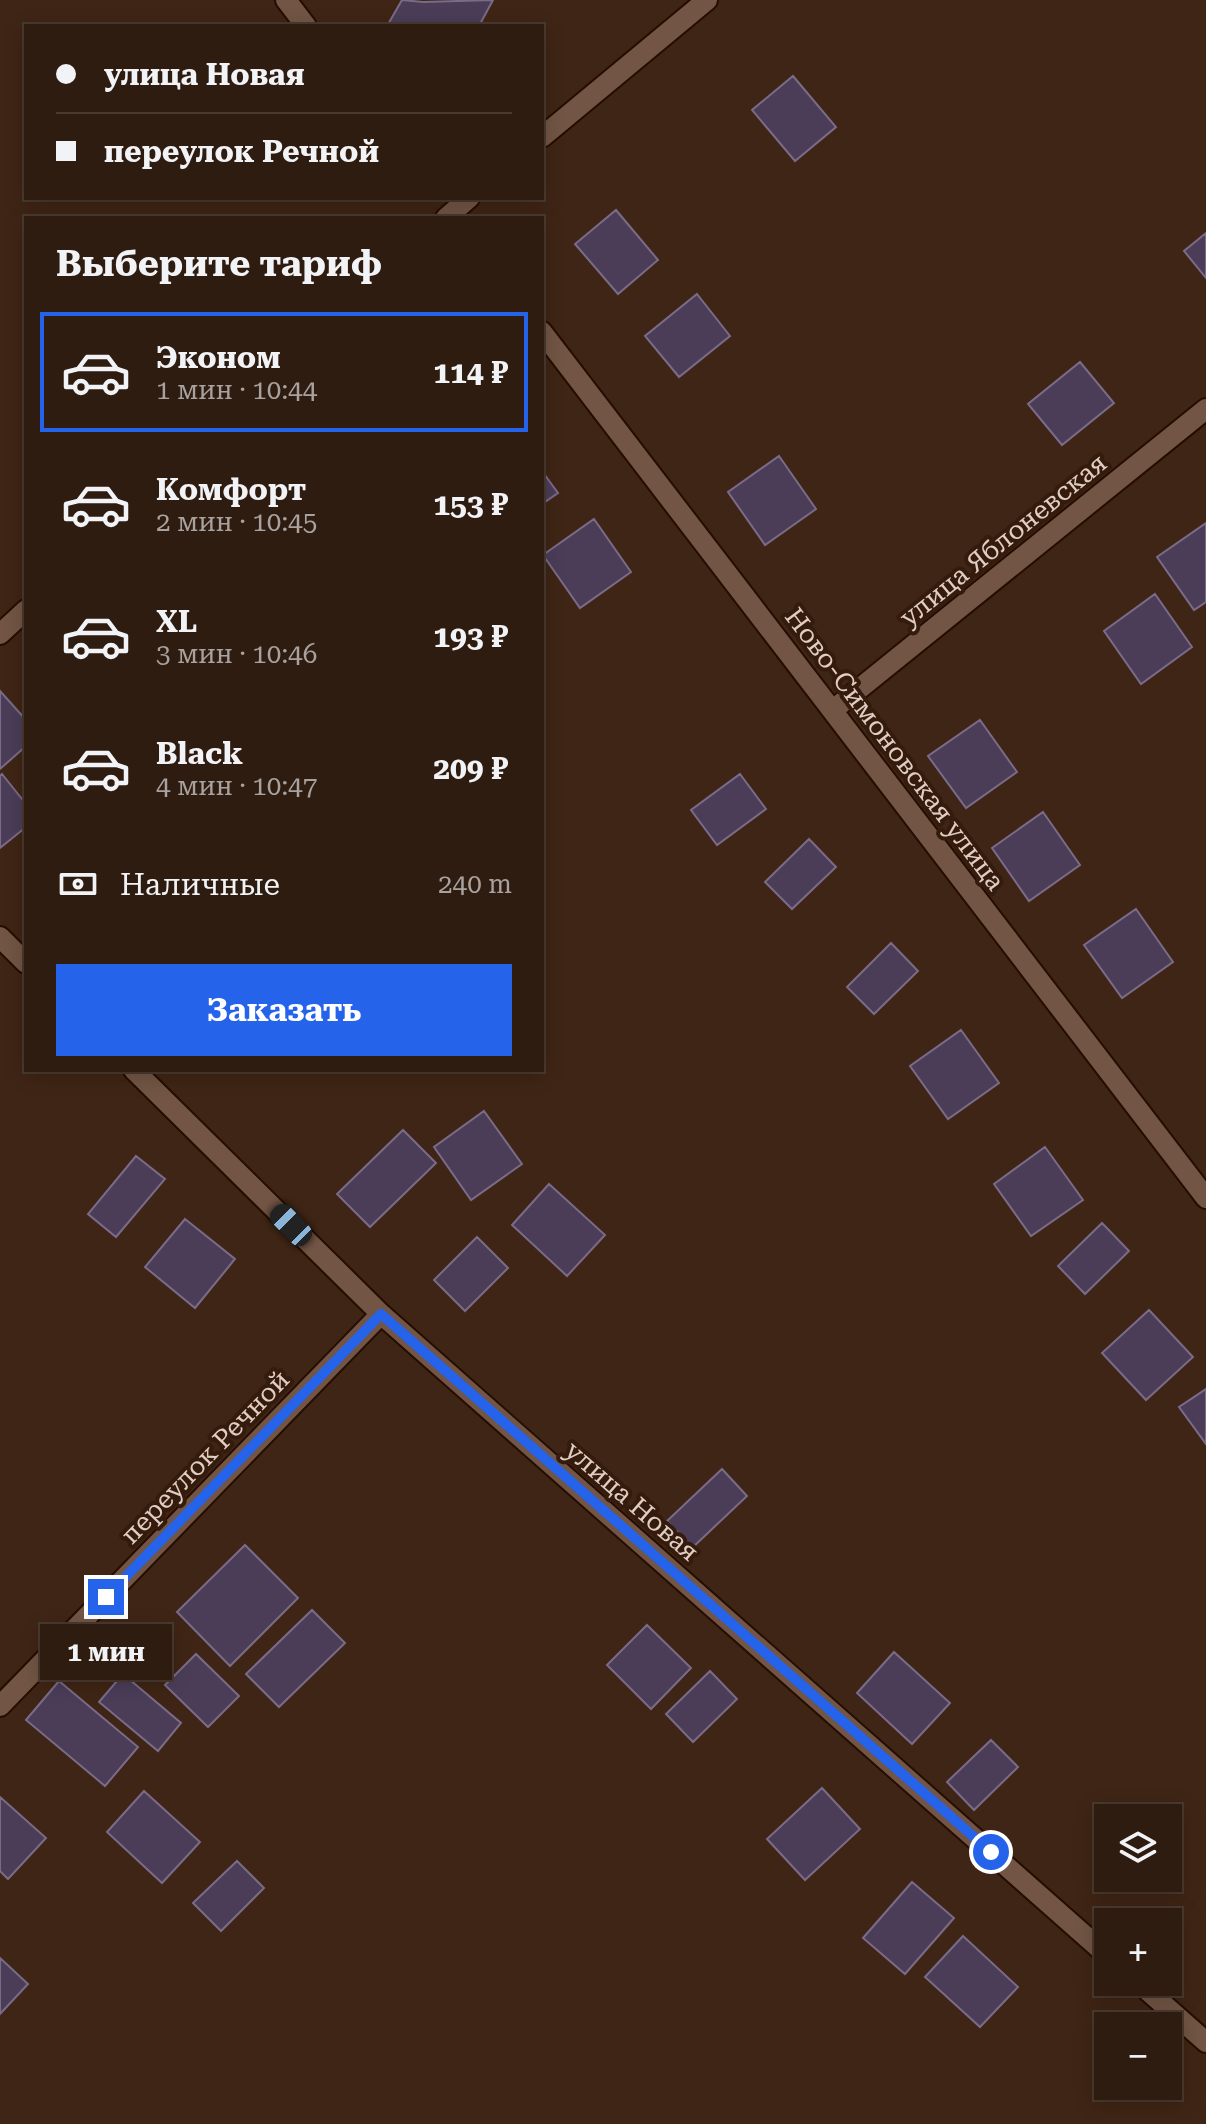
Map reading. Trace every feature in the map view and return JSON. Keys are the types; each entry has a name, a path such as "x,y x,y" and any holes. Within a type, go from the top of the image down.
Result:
{"street":[{"path":"286,0 304,24"},
{"path":"544,135 707,0"},
{"path":"447,212 466,200"},
{"name":"Ново-Симоновская улица","path":"544,335 1206,1198"},
{"name":"улица Яблоневская","path":"833,710 1206,409"},
{"path":"0,634 24,612"},
{"path":"0,937 24,961"},
{"name":"улица Новая","path":"136,1072 381,1314 1094,1944"},
{"name":"переулок Речной","path":"0,1706 381,1314"},
{"path":"1154,1996 1206,2042"}],"building":[{"path":"402,0 493,0 480,24 388,24"},
{"path":"793,76 836,127 795,161 752,110"},
{"path":"616,210 658,260 618,294 575,244"},
{"path":"1206,233 1206,278 1184,251"},
{"path":"697,294 730,336 679,377 645,336"},
{"path":"1080,362 1114,403 1062,445 1028,404"},
{"path":"779,456 816,509 765,545 728,492"},
{"path":"544,474 558,493 544,503"},
{"path":"594,519 631,572 580,608 544,554"},
{"path":"1206,523 1206,602 1194,610 1157,557"},
{"path":"1155,594 1192,647 1141,684 1104,631"},
{"path":"0,691 24,718 24,748 0,769"},
{"path":"980,720 1017,772 966,808 928,756"},
{"path":"2,774 24,802 24,829 0,848"},
{"path":"740,774 766,809 717,845 691,810"},
{"path":"1043,812 1080,865 1029,901 992,848"},
{"path":"809,839 836,867 792,909 765,882"},
{"path":"1136,909 1173,962 1122,998 1084,945"},
{"path":"891,943 918,971 874,1014 847,987"},
{"path":"961,1030 999,1083 948,1119 910,1066"},
{"path":"484,1111 522,1164 471,1200 434,1147"},
{"path":"403,1130 436,1163 370,1227 337,1194"},
{"path":"1045,1147 1083,1200 1031,1236 994,1184"},
{"path":"136,1156 165,1179 116,1237 88,1214"},
{"path":"549,1184 605,1235 567,1276 512,1225"},
{"path":"185,1219 235,1259 195,1308 145,1267"},
{"path":"1102,1223 1129,1251 1085,1294 1058,1266"},
{"path":"477,1237 508,1268 465,1311 434,1280"},
{"path":"1149,1310 1193,1357 1146,1400 1102,1353"},
{"path":"1206,1389 1206,1444 1179,1407"},
{"path":"722,1469 747,1496 692,1548 667,1521"},
{"path":"245,1545 298,1598 230,1666 177,1612"},
{"path":"312,1610 345,1643 279,1707 246,1674"},
{"path":"647,1625 691,1668 651,1709 607,1665"},
{"path":"894,1652 950,1703 912,1744 857,1693"},
{"path":"196,1654 239,1696 208,1727 165,1685"},
{"path":"710,1671 737,1699 693,1742 666,1714"},
{"path":"123,1674 181,1723 158,1751 99,1702"},
{"path":"59,1681 138,1747 105,1786 26,1720"},
{"path":"991,1740 1018,1767 974,1810 947,1782"},
{"path":"822,1788 860,1829 805,1880 767,1839"},
{"path":"144,1791 200,1842 162,1883 107,1832"},
{"path":"0,1797 46,1838 8,1879 0,1871"},
{"path":"237,1861 264,1888 221,1931 193,1903"},
{"path":"912,1882 954,1918 905,1974 863,1938"},
{"path":"963,1936 1018,1987 980,2027 925,1977"},
{"path":"0,1958 28,1984 0,2014"}],"route":[{"path":"106,1597 381,1314 991,1852"}]}
